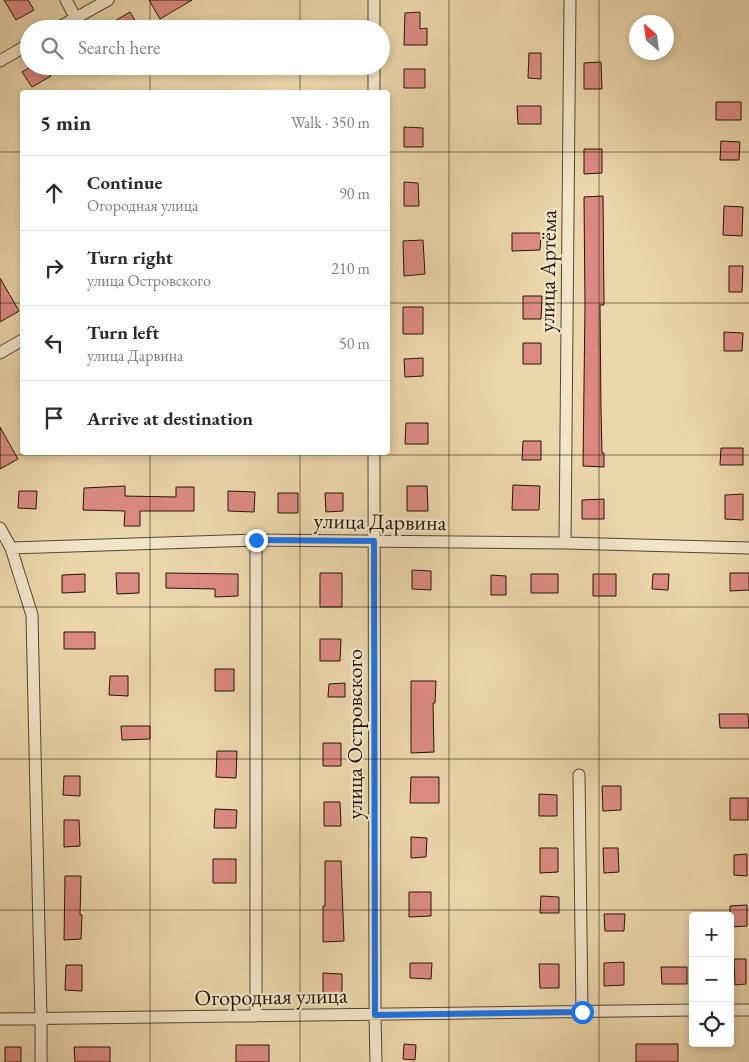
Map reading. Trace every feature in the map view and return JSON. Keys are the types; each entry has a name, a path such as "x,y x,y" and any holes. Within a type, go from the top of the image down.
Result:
{"street":[{"path":"66,0 76,17"},
{"path":"71,20 108,0"},
{"path":"374,0 374,20"},
{"name":"улица Артёма","path":"564,543 570,0"},
{"path":"0,61 20,49"},
{"path":"374,75 374,90"},
{"path":"0,352 20,341"},
{"name":"улица Островского","path":"374,455 376,1062"},
{"path":"0,528 11,548 32,615 41,1062"},
{"path":"256,540 256,1016"},
{"name":"улица Дарвина","path":"11,548 256,540 564,543 749,548"},
{"path":"579,775 582,1012"},
{"name":"Огородная улица","path":"0,1019 689,1010"},
{"path":"734,1010 749,1010"}],"building":[{"path":"4,0 28,0 34,10 16,20"},
{"path":"149,0 192,0 160,19"},
{"path":"130,12 135,20 116,20"},
{"path":"420,12 420,29 427,28 427,45 404,45 405,13"},
{"path":"529,53 541,53 541,79 528,78"},
{"path":"601,62 602,89 584,89 584,63"},
{"path":"404,69 425,69 425,88 404,88"},
{"path":"24,75 50,75 51,76 32,87"},
{"path":"716,102 741,102 741,120 716,120"},
{"path":"517,106 541,106 541,124 518,124"},
{"path":"404,127 423,128 423,147 404,147"},
{"path":"721,141 740,142 739,160 720,160"},
{"path":"584,149 602,149 602,173 584,174"},
{"path":"404,182 418,183 419,206 404,206"},
{"path":"603,196 604,305 600,305 602,453 604,453 604,467 583,466 584,197"},
{"path":"724,206 743,207 742,236 723,235"},
{"path":"512,233 541,233 540,250 512,251"},
{"path":"423,240 425,274 404,276 403,241"},
{"path":"729,266 743,266 742,292 729,292"},
{"path":"0,278 19,311 0,322"},
{"path":"523,296 542,296 541,319 523,319"},
{"path":"403,307 423,307 423,334 403,334"},
{"path":"724,332 743,333 742,351 724,351"},
{"path":"523,343 541,343 541,364 523,364"},
{"path":"423,358 423,376 405,377 404,359"},
{"path":"406,423 428,423 428,444 405,444"},
{"path":"0,427 18,459 0,469"},
{"path":"523,441 541,441 541,460 522,460"},
{"path":"721,448 743,448 743,465 720,465"},
{"path":"513,485 540,486 539,510 512,510"},
{"path":"125,486 125,496 176,497 176,487 194,487 194,511 140,511 140,526 124,526 125,511 83,510 84,488"},
{"path":"407,486 427,486 428,511 407,511"},
{"path":"19,491 37,491 36,509 18,508"},
{"path":"228,491 255,492 254,512 228,511"},
{"path":"278,493 298,493 298,513 278,513"},
{"path":"325,493 343,493 343,511 326,512"},
{"path":"743,494 743,520 725,519 725,495"},
{"path":"604,499 604,519 582,519 582,500"},
{"path":"412,570 431,571 431,590 412,589"},
{"path":"116,573 139,573 139,593 117,594"},
{"path":"166,573 238,574 238,596 215,597 215,589 166,588"},
{"path":"320,573 342,573 342,607 320,607"},
{"path":"730,573 749,573 749,590 730,591"},
{"path":"85,574 85,592 62,593 62,575"},
{"path":"531,574 558,574 558,593 531,593"},
{"path":"593,574 616,574 616,596 593,596"},
{"path":"653,574 669,574 668,590 652,589"},
{"path":"491,575 506,576 506,595 491,595"},
{"path":"64,632 95,632 95,649 64,649"},
{"path":"320,639 341,639 340,661 320,661"},
{"path":"215,669 234,669 234,691 215,691"},
{"path":"110,676 128,676 128,696 109,695"},
{"path":"411,681 436,681 435,703 433,703 434,752 411,753"},
{"path":"345,683 345,697 328,697 329,684"},
{"path":"719,714 748,714 749,728 720,728"},
{"path":"121,726 150,726 150,739 122,740"},
{"path":"323,743 341,743 341,766 323,766"},
{"path":"217,751 237,751 236,778 216,777"},
{"path":"64,776 80,776 80,796 63,795"},
{"path":"411,777 439,777 439,803 410,803"},
{"path":"602,786 621,786 621,810 603,811"},
{"path":"539,794 557,795 557,816 539,816"},
{"path":"730,798 748,798 748,820 730,820"},
{"path":"324,802 340,802 341,826 324,826"},
{"path":"215,809 237,810 236,828 214,828"},
{"path":"64,820 79,820 80,846 64,847"},
{"path":"411,837 427,838 426,857 411,858"},
{"path":"540,848 558,848 558,872 540,873"},
{"path":"603,848 618,848 619,872 604,873"},
{"path":"747,854 747,876 734,875 734,855"},
{"path":"213,859 236,859 236,883 213,883"},
{"path":"325,861 341,861 344,941 323,942"},
{"path":"65,876 81,876 81,939 64,940"},
{"path":"409,892 431,892 431,916 409,917"},
{"path":"541,896 559,897 559,913 540,913"},
{"path":"747,905 747,926 734,927 734,912 730,912 730,906"},
{"path":"604,914 625,914 624,931 605,931"},
{"path":"734,959 746,959 746,984 735,985"},
{"path":"624,962 624,985 604,986 604,963"},
{"path":"410,963 432,963 431,979 410,978"},
{"path":"539,964 559,964 559,988 540,988"},
{"path":"66,965 82,965 82,991 65,990"},
{"path":"661,967 687,967 687,984 662,984"},
{"path":"323,973 342,974 342,997 323,997"},
{"path":"404,1044 416,1045 415,1060 403,1059"},
{"path":"636,1044 678,1044 678,1062 636,1062"},
{"path":"236,1045 269,1045 269,1062 236,1062"},
{"path":"5,1047 21,1047 21,1062 5,1062"},
{"path":"74,1047 110,1047 110,1062 75,1062"}],"route":[{"path":"256,540 374,541 375,1015 582,1012"}]}
